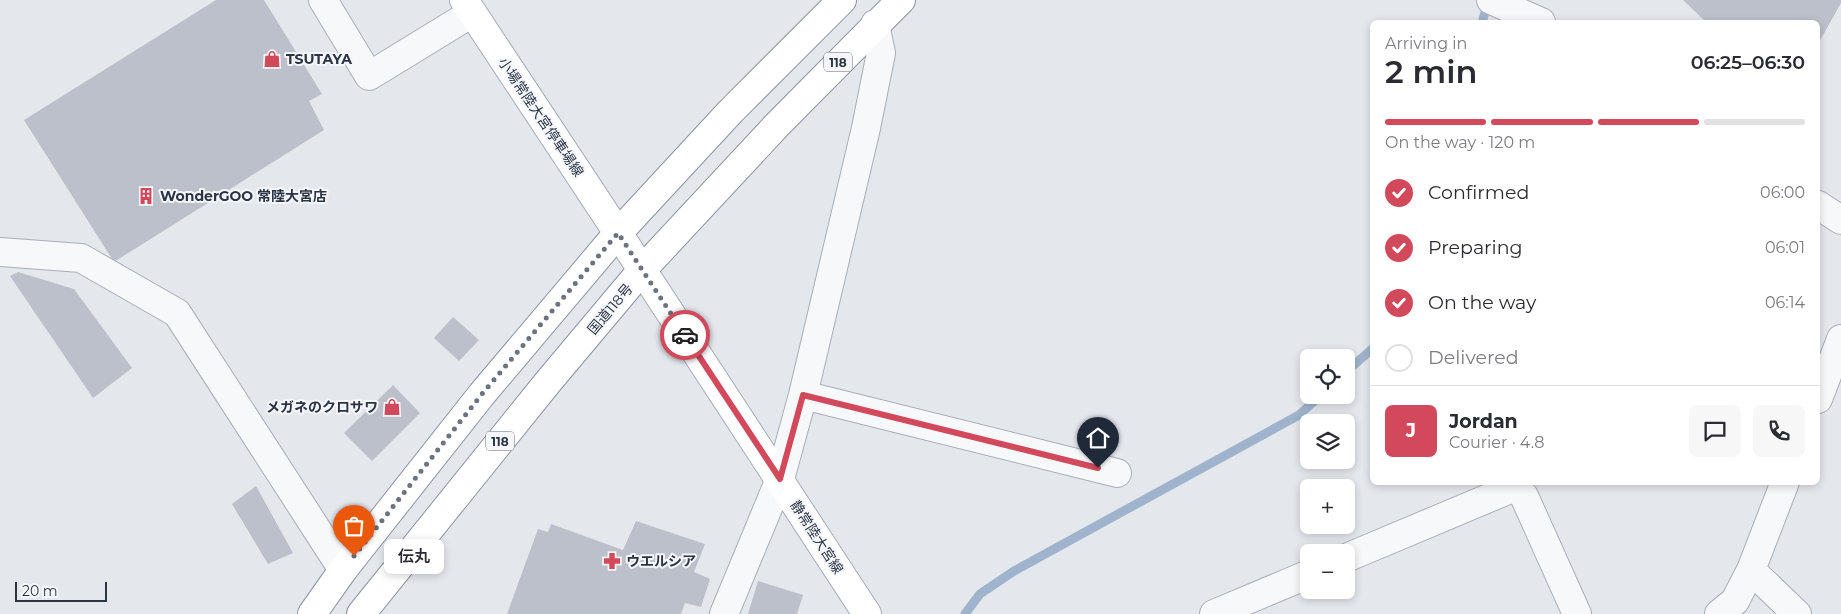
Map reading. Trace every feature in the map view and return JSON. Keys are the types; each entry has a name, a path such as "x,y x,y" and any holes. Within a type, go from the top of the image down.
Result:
{"main road":[{"path":"312,614 343,570 482,394 618,233 730,111 842,0"},
{"name":"国道118号","path":"361,614 548,382 642,270 777,125 875,24 901,0"},
{"name":"小場常陸大宮停車場線","path":"468,7 618,233"},
{"name":"静常陸大宮線","path":"618,233 867,614"}],"street":[{"path":"323,0 370,76 468,7"},
{"path":"1491,0 1536,20"},
{"path":"724,614 780,479 803,395 868,118 881,53 875,24"},
{"path":"1820,206 1841,220"},
{"path":"0,252 82,258 178,313 343,570"},
{"path":"1820,394 1841,339"},
{"path":"803,395 1117,473"},
{"path":"1719,614 1735,602 1751,570 1784,485"},
{"path":"1355,554 1515,487 1524,496 1577,614"},
{"path":"1751,570 1797,614"},
{"path":"1214,614 1300,578"}],"building":[{"name":"WonderGOO 常陸大宮店","path":"216,0 264,0 322,94 309,101 324,130 114,262 24,120"},
{"path":"1683,0 1841,0 1820,40 1820,20 1704,20"},
{"path":"18,272 74,289 132,368 93,398 10,276"},
{"path":"453,317 479,340 459,361 434,338"},
{"path":"393,385 420,413 372,461 344,433"},
{"path":"256,486 293,553 268,564 232,504"},
{"name":"ウエルシア","path":"636,521 705,544 694,572 710,579 701,607 685,603 681,614 507,614 538,529 548,532 551,524 623,550"},
{"path":"758,581 803,595 797,614 748,614"}],"waterway":[{"path":"1483,20 1488,3"},
{"path":"1355,364 1370,351"},
{"path":"965,614 980,594 1014,571 1299,415 1311,404"}],"way so far":[{"path":"354,556 482,394 618,233 685,335"}],"place":[{"name":"TSUTAYA","path":"272,59"},
{"name":"WonderGOO 常陸大宮店","path":"146,196"},
{"name":"メガネのクロサワ","path":"392,407"},
{"name":"伝丸","path":"354,556"},
{"name":"ウエルシア","path":"612,561"}],"route":[{"path":"685,335 780,479 803,395 1098,468"}]}
